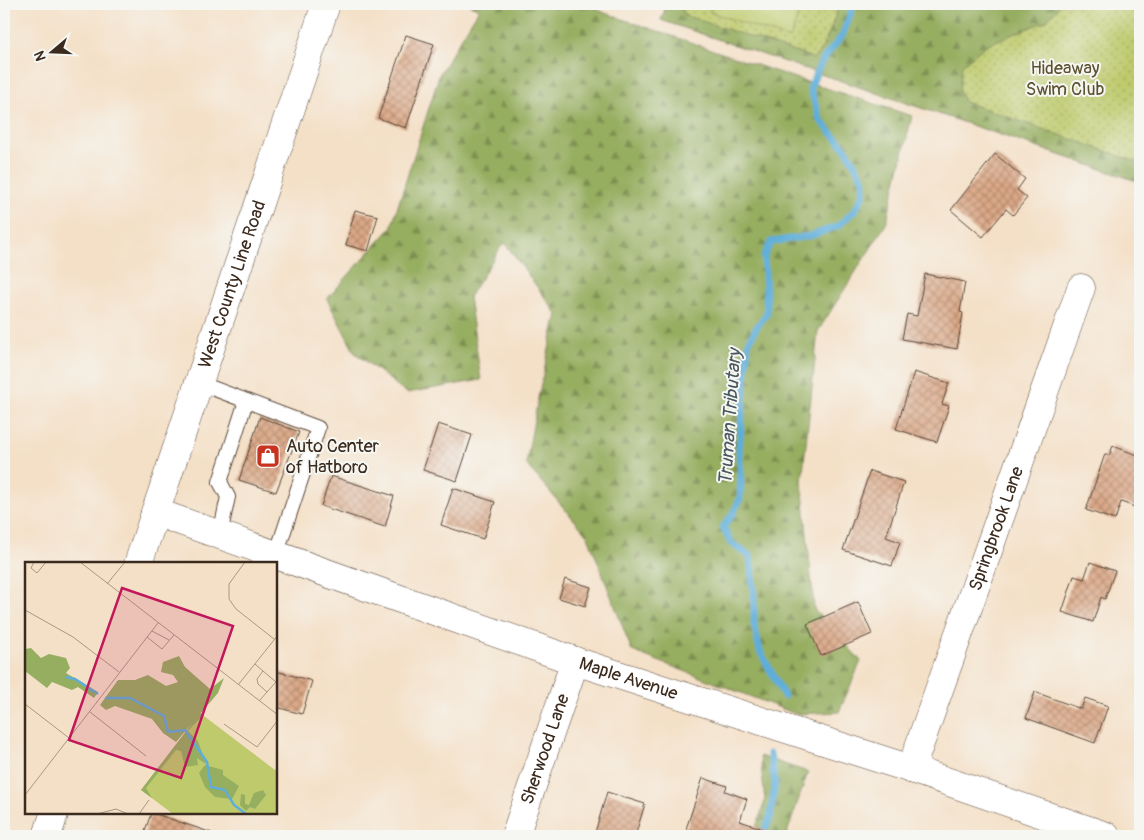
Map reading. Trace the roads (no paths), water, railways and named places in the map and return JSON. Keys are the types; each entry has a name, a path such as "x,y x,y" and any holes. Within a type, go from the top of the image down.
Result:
{"street":[{"name":"West County Line Road","path":"139,562 326,4"},
{"name":"Springbrook Lane","path":"911,769 1081,288"},
{"name":"Maple Avenue","path":"156,512 575,661 911,769 1106,836"},
{"name":"Sherwood Lane","path":"515,836 575,661"},
{"path":"47,836 54,815"}],"lane":[{"path":"199,382 318,428 276,555"},
{"path":"220,534 228,497 220,482 246,401"}],"waterway":[{"name":"Truman Tributary","path":"784,696 760,651 754,624 754,597 750,556 731,543 723,527 740,499 741,474 739,450 748,344 756,328 767,313 764,256 771,242 810,236 838,226 855,210 863,195 864,181 846,149 820,120 810,88 821,62 842,36 854,4"},
{"name":"Truman Tributary","path":"762,836 770,818 775,783 770,754"}],"place":[{"name":"Auto Center of Hatboro","path":"268,456"}],"park label":[{"name":"Hideaway Swim Club","path":"1065,78"}]}
